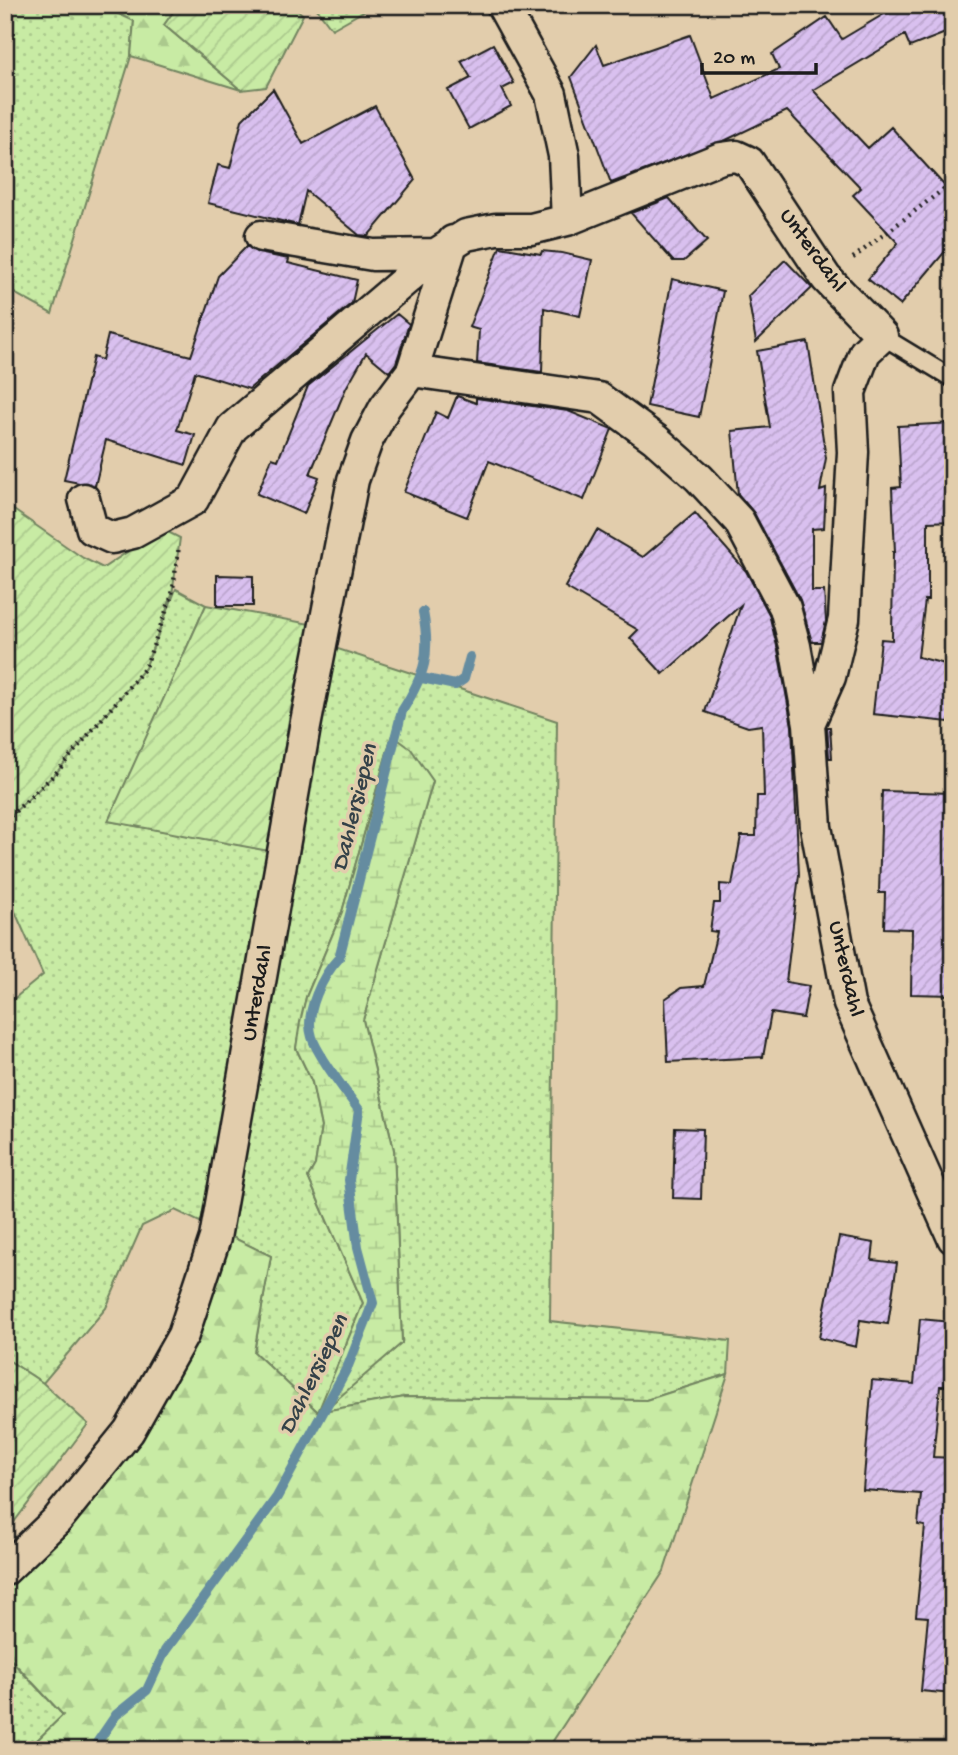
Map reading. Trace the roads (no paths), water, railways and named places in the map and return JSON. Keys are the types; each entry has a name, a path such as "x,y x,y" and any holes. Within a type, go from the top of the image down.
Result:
{"street":[{"path":"514,9 551,94 564,156 567,220"},
{"name":"Unterdahl","path":"84,499 92,530 112,538 133,533 185,506 203,484 232,428 445,248 466,235 496,229 531,229 567,220 722,158 736,156 749,162 760,174 826,278 882,336 865,352 850,392 853,452 844,619 830,677 809,724"},
{"name":"Unterdahl","path":"261,236 373,255 445,248"},
{"name":"Unterdahl","path":"5,1570 57,1520 129,1431 183,1335 215,1238 305,727 353,480 367,441 385,407 412,371 445,248"},
{"name":"Unterdahl","path":"412,371 494,380 599,398 655,439 699,478 739,522 785,608 795,646 809,724 816,827 849,1004 953,1238"}],"lane":[{"path":"882,336 953,379"}],"waterway":[{"name":"Dahlersiepen","path":"92,1750 116,1715 147,1690 165,1651 277,1497 348,1366 373,1303 358,1247 349,1180 359,1110 326,1064 315,1045 310,1027 316,995 339,958 402,711 424,664 426,640 423,612"},
{"path":"422,678 455,685 464,679 470,657"}]}
